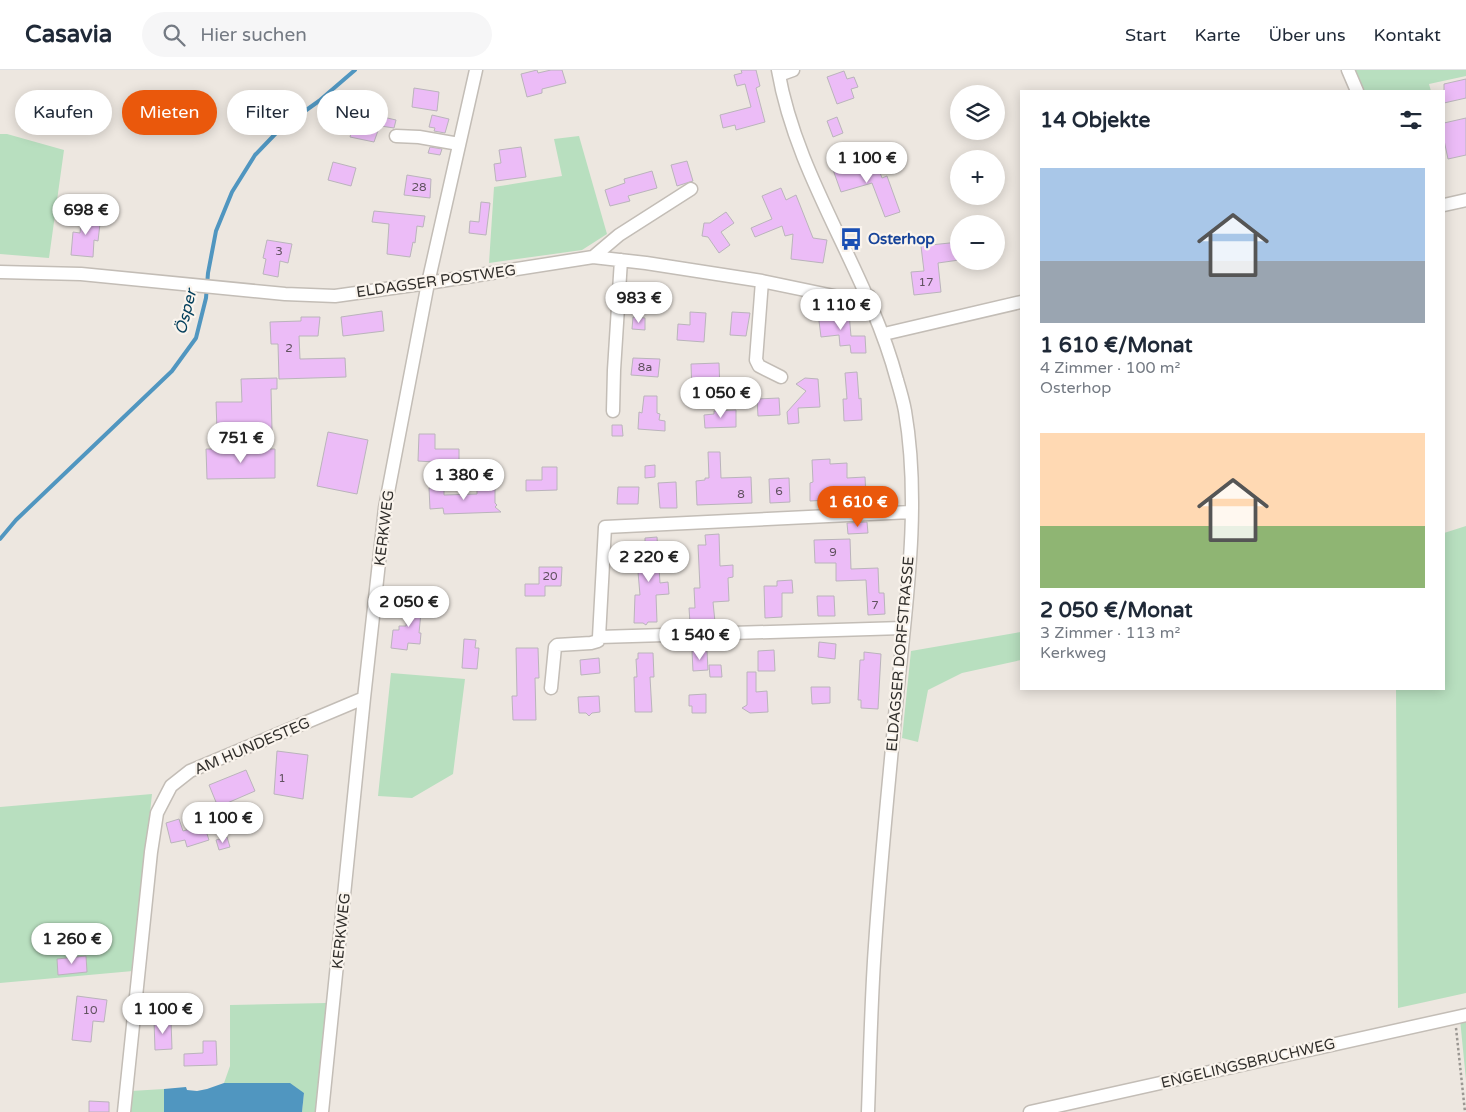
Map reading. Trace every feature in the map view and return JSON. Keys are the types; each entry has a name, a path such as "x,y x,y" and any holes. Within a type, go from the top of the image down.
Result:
{"street":[{"name":"KERKWEG","path":"322,1112 385,508 428,283 476,70"},
{"path":"779,73 793,70"},
{"path":"1348,70 1357,90"},
{"name":"ELDAGSER DORFSTRASSE","path":"779,73 789,115 806,165 869,296 884,334 905,409 911,461 908,577 875,947 868,1112"},
{"path":"396,136 419,137 459,144"},
{"path":"593,257 619,235 691,189"},
{"path":"1445,205 1466,200"},
{"name":"ELDAGSER POSTWEG","path":"0,272 81,274 285,294 334,296 593,257 762,281 858,301 869,296"},
{"path":"613,411 622,260"},
{"path":"762,281 756,360 759,366 781,377"},
{"path":"884,334 1020,302"},
{"path":"551,688 555,648 557,645 598,641 605,527 911,512"},
{"path":"599,637 903,628"},
{"name":"AM HUNDESTEG","path":"124,1112 157,813 171,786 190,772 364,698"},
{"name":"ENGELINGSBRUCHWEG","path":"1030,1112 1460,1016"}],"path":[{"path":"1460,1016 1465,1112"}],"green space":[{"path":"1352,70 1466,70 1466,76 1429,84 1431,90 1361,90"},
{"path":"0,134 7,134 64,150 49,258 0,254"},
{"path":"579,136 607,234 582,250 489,263 494,187 562,176 554,139"},
{"path":"1466,526 1466,993 1398,1008 1396,690 1445,690 1445,533"},
{"path":"1020,632 1020,660 962,673 928,690 918,742 902,738 911,651"},
{"path":"391,673 465,679 453,774 412,798 378,796"},
{"path":"152,794 133,971 0,983 0,807"},
{"path":"326,1003 315,1112 302,1112 304,1093 224,1083 230,1066 230,1005"},
{"path":"1466,1018 1466,1080 1460,1019"},
{"path":"164,1089 164,1112 129,1112 131,1091"}],"water":[{"path":"224,1083 290,1083 304,1093 302,1112 164,1112 164,1089 186,1087 187,1090 197,1091"}],"building":[{"path":"537,70 538,73 562,70 566,83 542,89 542,93 527,97 521,74"},
{"path":"741,70 756,70 760,86 756,88 765,122 736,130 735,125 723,128 720,115 751,107 745,84 737,86 734,75 742,73"},
{"path":"844,71 847,79 854,77 858,87 851,89 854,98 837,104 827,77"},
{"path":"1466,79 1466,98 1445,103 1444,84"},
{"path":"414,88 439,92 437,111 412,107"},
{"path":"432,115 449,119 445,133 434,131 435,128 429,127"},
{"path":"837,117 843,133 833,137 827,121"},
{"path":"388,118 396,120 394,128 388,127"},
{"path":"1466,118 1466,155 1448,159 1445,145 1445,123"},
{"path":"351,135 376,135 374,142 350,137"},
{"path":"430,147 442,149 440,155 428,153"},
{"path":"521,147 526,177 496,181 494,164 501,163 499,150"},
{"path":"851,160 854,170 876,162 882,178 887,176 900,212 885,217 872,183 841,192 832,167"},
{"path":"687,161 693,181 677,186 671,165"},
{"path":"333,162 356,168 351,186 328,180"},
{"path":"652,171 657,188 628,196 630,201 610,206 605,190 625,183 624,179"},
{"path":"407,175 431,179 430,198 404,195"},
{"path":"781,188 786,200 796,195 813,238 827,240 823,263 791,259 793,234 785,236 782,226 755,237 751,228 772,219 762,196"},
{"path":"481,202 490,203 486,235 469,233 470,221 479,222"},
{"path":"374,211 425,216 423,227 417,226 415,243 413,242 410,257 387,254 389,224 372,222"},
{"path":"726,212 734,223 721,232 730,245 719,253 708,237 702,236 704,223 710,223"},
{"path":"82,213 101,215 98,241 94,240 93,257 71,255 73,232 80,233"},
{"path":"267,240 292,244 288,263 280,261 278,277 263,274 266,259 263,258"},
{"path":"950,243 950,261 938,263 941,292 914,295 911,272 924,271 921,246"},
{"path":"382,311 384,331 343,336 341,317"},
{"path":"837,311 837,314 849,313 851,336 865,336 866,353 851,353 850,345 840,346 839,335 821,337 818,313"},
{"path":"690,312 706,313 704,342 677,340 678,324 690,325"},
{"path":"732,312 750,313 746,336 730,335"},
{"path":"301,317 320,317 318,336 299,336 300,359 345,358 346,377 279,379 278,344 271,344 270,322 301,321"},
{"path":"633,317 645,318 645,330 632,329"},
{"path":"633,358 660,359 658,377 631,375"},
{"path":"719,363 720,391 692,392 691,364"},
{"path":"857,372 862,420 844,421 843,399 847,399 845,373"},
{"path":"277,378 277,389 271,389 272,430 217,431 216,402 242,402 241,379"},
{"path":"805,378 818,379 820,407 798,408 799,423 788,424 787,412 806,391 796,384"},
{"path":"644,396 657,396 657,413 660,414 659,420 665,421 665,431 638,429 639,412 642,413"},
{"path":"779,398 780,415 758,416 757,399"},
{"path":"736,410 736,427 705,428 704,415 714,414 714,411"},
{"path":"612,425 622,425 623,436 612,436"},
{"path":"328,432 368,440 357,494 317,486"},
{"path":"419,434 435,434 435,449 459,449 459,465 434,465 434,462 418,461"},
{"path":"206,449 275,449 275,478 207,479"},
{"path":"708,452 720,452 721,478 751,477 752,503 697,505 696,481 709,478"},
{"path":"830,459 830,464 847,463 847,478 865,477 866,496 848,497 847,489 828,490 828,500 810,501 810,483 813,482 812,460"},
{"path":"655,465 655,477 645,478 645,466"},
{"path":"542,467 557,467 557,490 526,491 526,480 542,480"},
{"path":"789,478 790,502 770,503 769,479"},
{"path":"676,482 677,508 660,508 658,483"},
{"path":"495,486 495,503 497,505 495,507 501,512 444,514 443,508 430,509 429,488 444,488 444,495 477,494 477,487"},
{"path":"618,487 639,487 638,504 617,504"},
{"path":"867,522 868,533 848,534 847,523"},
{"path":"719,534 720,566 733,565 733,577 728,578 729,601 713,602 715,622 690,623 689,608 695,608 694,588 700,588 698,545 706,545 705,535"},
{"path":"657,537 660,583 668,582 669,594 656,595 657,622 648,622 646,625 634,623 635,595 640,595 636,549 645,548 645,538"},
{"path":"850,539 851,569 878,568 879,593 884,593 885,614 868,615 866,580 836,581 836,563 815,563 814,540"},
{"path":"539,567 562,567 561,586 545,586 545,596 525,596 525,584 539,584"},
{"path":"792,580 793,593 782,593 782,617 765,618 764,586 777,586 777,581"},
{"path":"817,596 834,596 835,616 818,616"},
{"path":"409,601 422,602 419,633 421,633 420,644 408,643 407,650 391,648 393,630 399,630 399,626 406,626"},
{"path":"464,639 476,640 475,648 479,648 477,669 462,668"},
{"path":"819,642 836,644 835,659 818,657"},
{"path":"516,648 538,648 539,678 535,678 536,720 513,720 512,696 517,696"},
{"path":"774,650 775,671 758,671 758,651"},
{"path":"692,651 707,651 708,670 693,671"},
{"path":"864,652 881,654 878,709 861,708 861,700 858,700 860,660 864,660"},
{"path":"638,653 653,653 654,677 650,677 652,712 635,712 634,677 637,677 636,659 638,659"},
{"path":"599,658 600,673 581,675 580,660"},
{"path":"709,665 721,665 722,677 710,677"},
{"path":"747,672 756,672 756,692 767,691 768,712 750,713 742,708 747,705"},
{"path":"811,687 830,687 830,703 812,704"},
{"path":"706,694 706,713 692,713 692,706 689,706 689,695"},
{"path":"599,696 600,712 592,713 589,716 586,713 579,713 578,697"},
{"path":"277,751 308,755 303,799 274,794"},
{"path":"246,770 255,791 218,807 209,785"},
{"path":"179,819 183,831 204,825 209,840 187,847 185,840 171,843 166,823"},
{"path":"227,837 230,847 219,850 216,840"},
{"path":"86,956 87,972 58,975 57,959"},
{"path":"77,996 107,1000 104,1022 93,1021 91,1042 72,1040"},
{"path":"154,1021 171,1021 172,1049 155,1050"},
{"path":"203,1041 216,1041 217,1065 184,1066 184,1054 203,1053"},
{"path":"89,1101 109,1102 109,1112 89,1112"}],"waterway":[{"name":"Ösper","path":"0,539 16,520 172,371 196,338 206,298 208,273 216,231 232,192 255,155 281,128 319,101 355,70"}],"place":[{"name":"Osterhop","path":"851,239"}]}
